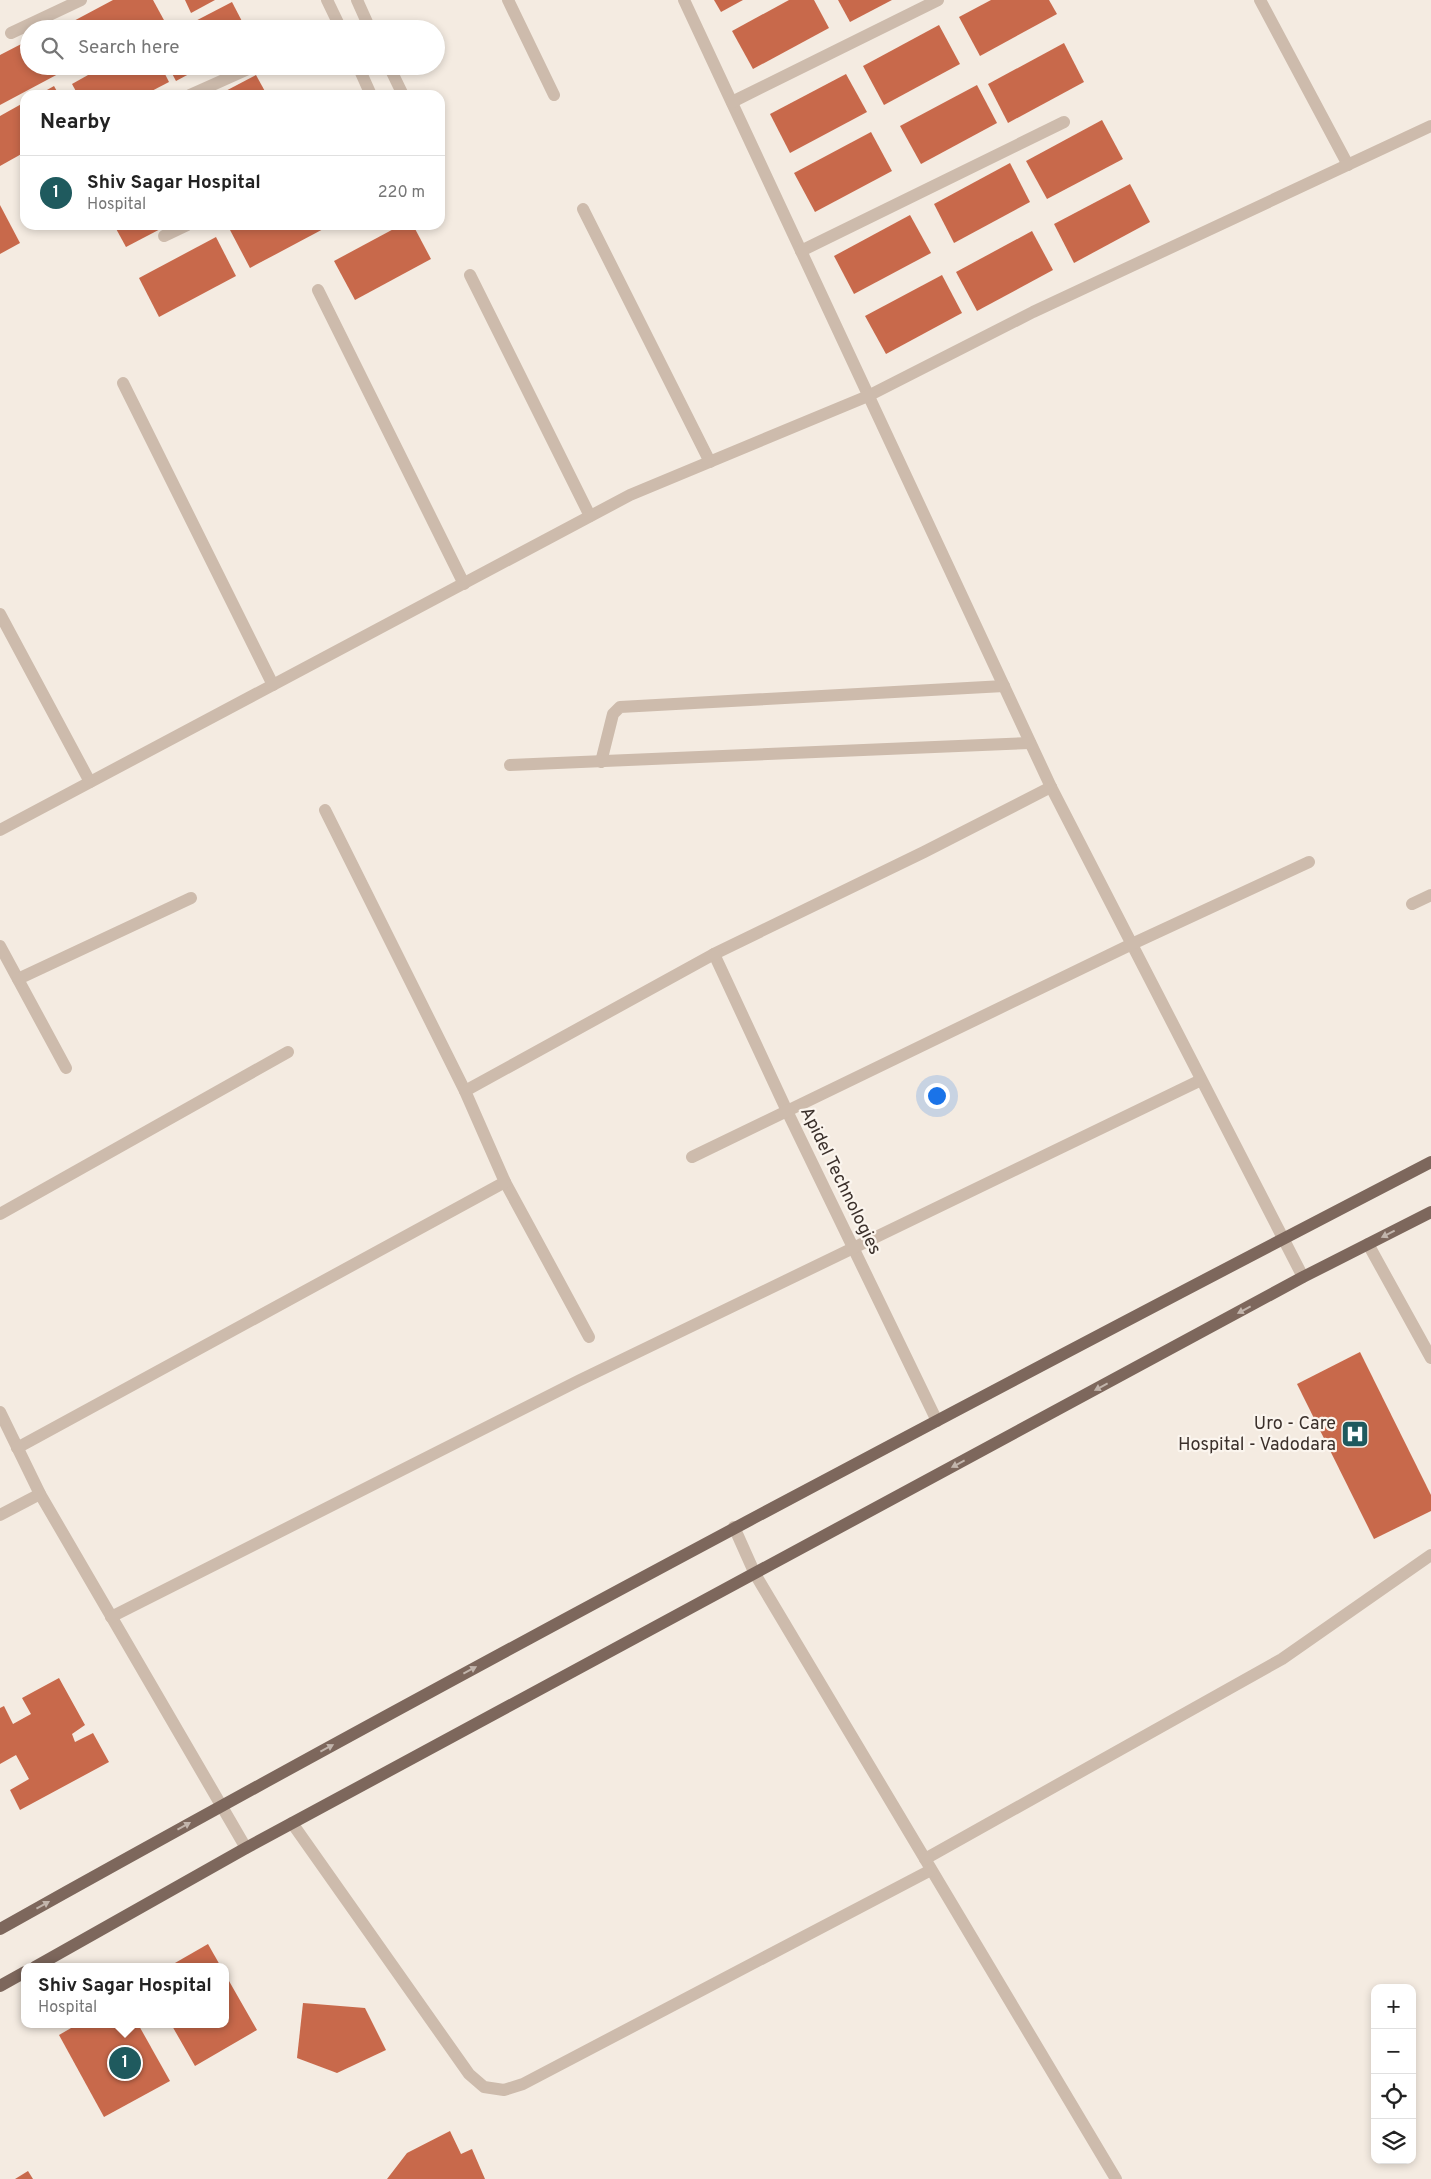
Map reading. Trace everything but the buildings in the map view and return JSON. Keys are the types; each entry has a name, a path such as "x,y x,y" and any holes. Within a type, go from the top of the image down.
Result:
{"main road":[{"path":"0,1929 221,1805 734,1527 1431,1162"},
{"path":"41,1963 292,1823 1303,1277 1431,1212"},
{"path":"0,1986 21,1974"}],"street":[{"path":"37,20 81,0"},
{"path":"327,0 336,20"},
{"path":"357,0 366,20"},
{"path":"508,0 554,95"},
{"path":"684,0 1051,786 1303,1277"},
{"path":"732,102 938,0"},
{"path":"1260,0 1348,165"},
{"path":"11,32 20,28"},
{"path":"201,90 235,75"},
{"path":"362,75 369,90"},
{"path":"393,75 400,90"},
{"path":"801,251 1064,122"},
{"path":"0,830 630,495 868,396 1033,312 1431,126"},
{"path":"583,209 710,462"},
{"path":"164,236 177,230"},
{"path":"470,275 590,516"},
{"path":"318,290 464,584"},
{"path":"123,383 273,685"},
{"path":"0,614 90,782"},
{"path":"601,762 613,714 620,707 1004,686"},
{"path":"510,765 1030,742"},
{"path":"465,1091 714,954 924,852 1051,786"},
{"path":"325,810 465,1091 505,1182 589,1337"},
{"path":"692,1157 1132,944 1309,862"},
{"path":"1412,904 1431,895"},
{"path":"18,979 191,898"},
{"path":"0,946 66,1068"},
{"name":"Apidel Technologies","path":"714,954 787,1111 937,1421"},
{"path":"0,1214 288,1052"},
{"path":"111,1617 578,1380 1201,1080"},
{"path":"17,1448 505,1182"},
{"path":"1368,1244 1431,1358"},
{"path":"0,1412 40,1494 246,1848"},
{"path":"0,1515 40,1494"},
{"path":"734,1527 755,1574 1116,2179"},
{"path":"292,1823 469,2074 484,2087 504,2090 523,2084 928,1864 1282,1659 1431,1555"}],"place":[{"name":"Uro - Care Hospital - Vadodara","path":"1355,1434"},
{"name":"Shiv Sagar Hospital","path":"125,2063"}]}
